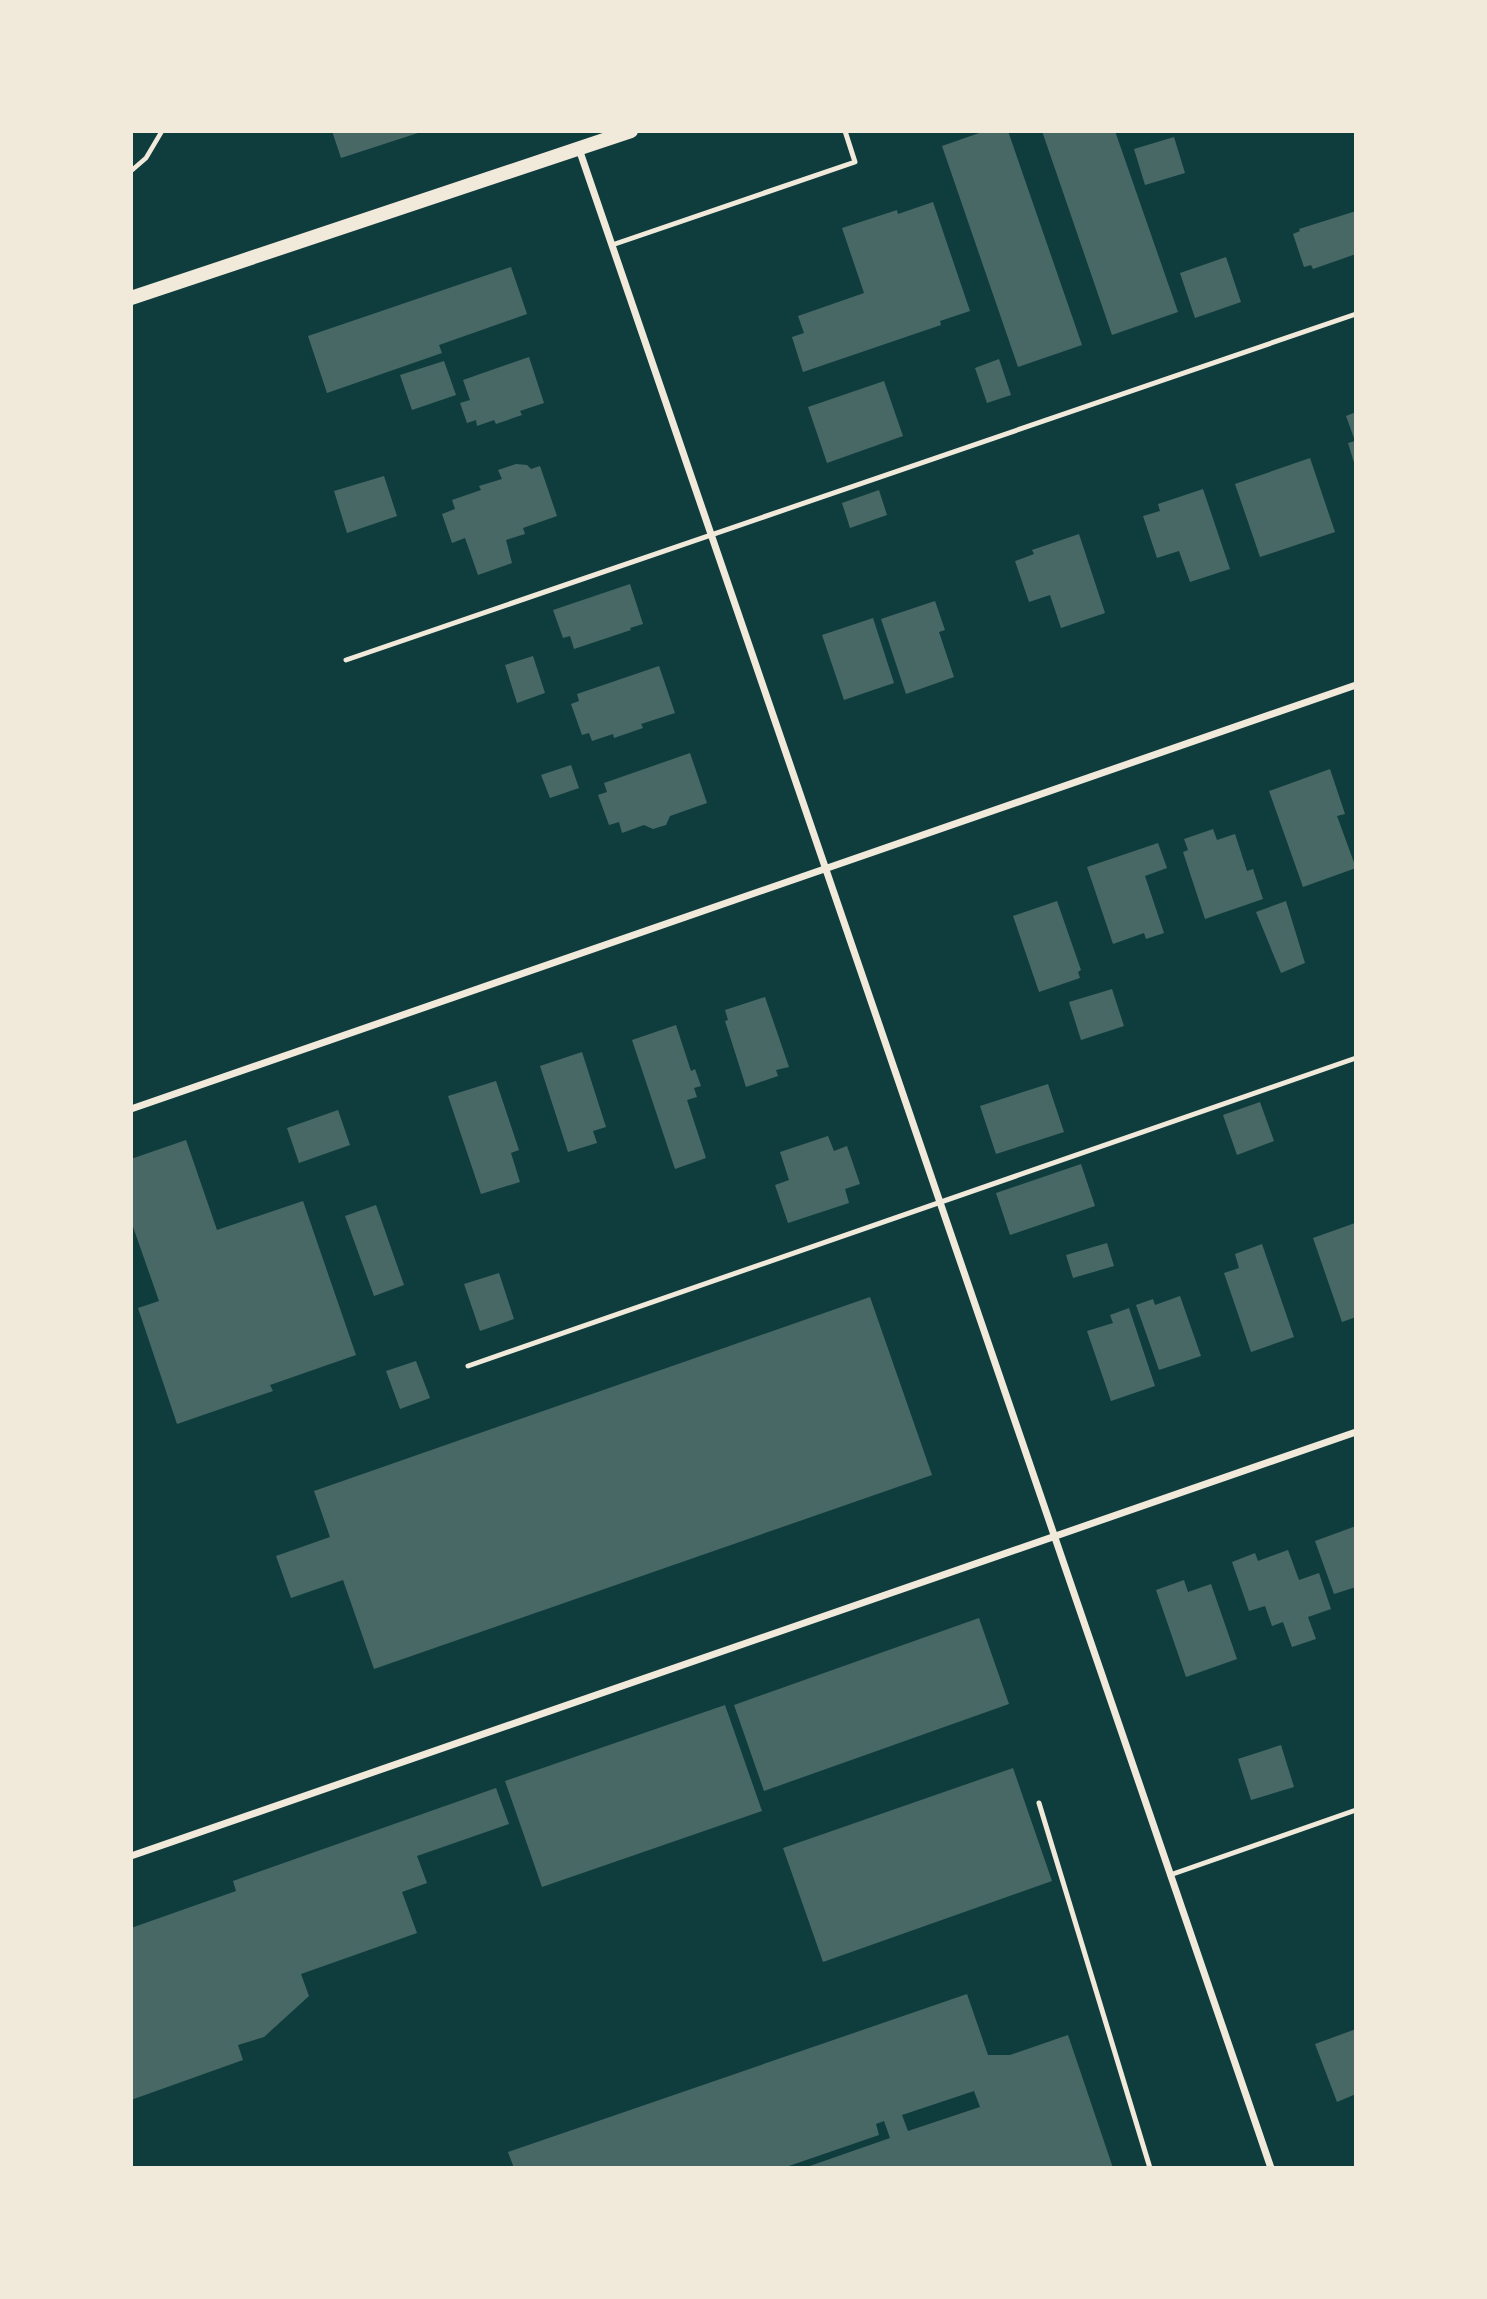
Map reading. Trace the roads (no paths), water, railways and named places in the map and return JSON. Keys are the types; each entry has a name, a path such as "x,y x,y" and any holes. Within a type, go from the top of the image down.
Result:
{"main road":[{"path":"131,298 631,131"}],"street":[{"path":"579,149 713,533 1270,2168"},
{"path":"131,1109 1356,685"},
{"path":"131,1856 1356,1432"}],"lane":[{"path":"612,245 855,162 845,131"},
{"path":"346,660 1356,314"},
{"path":"468,1366 1356,1058"},
{"path":"1039,1803 1150,2168"},
{"path":"1170,1875 1356,1810"}]}
